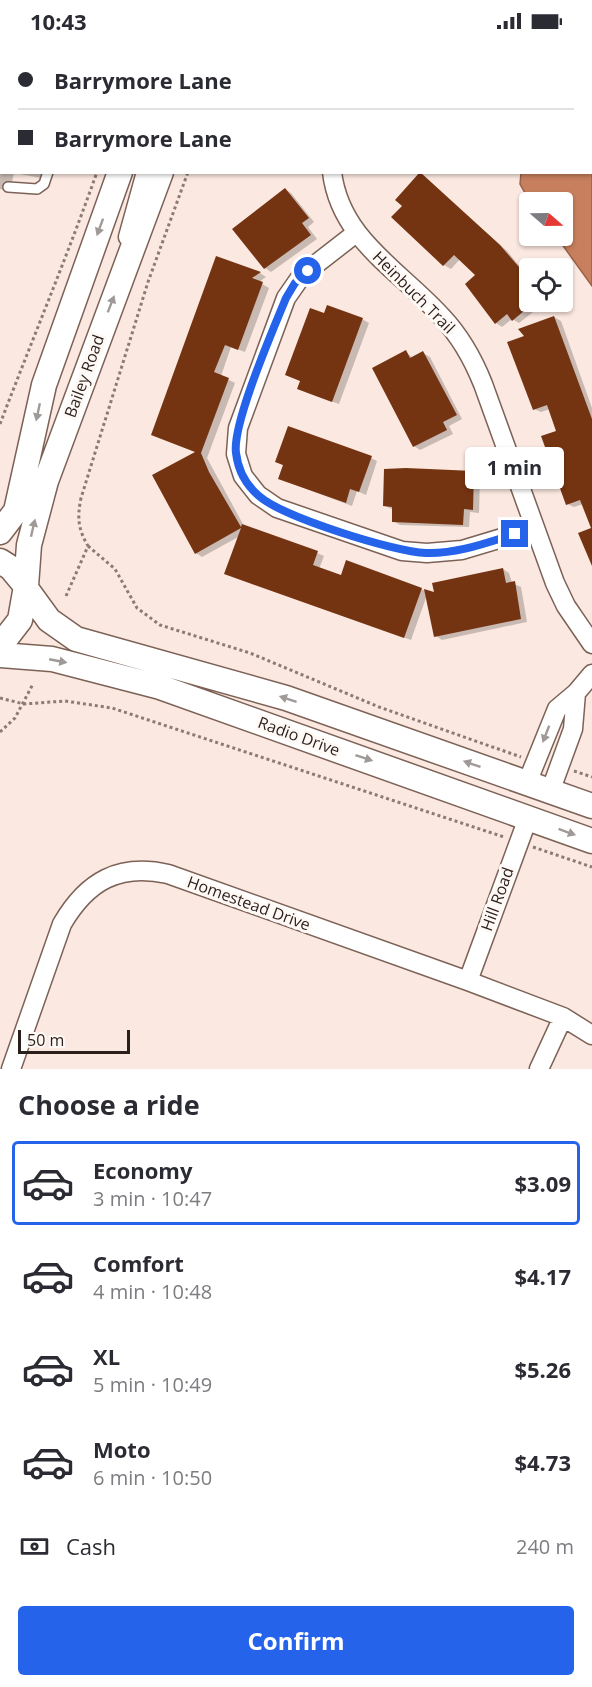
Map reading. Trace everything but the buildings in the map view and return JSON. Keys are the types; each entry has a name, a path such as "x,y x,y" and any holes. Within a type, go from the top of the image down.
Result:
{"main road":[{"name":"Bailey Road","path":"0,532 16,511 44,386 119,174"},
{"name":"Bailey Road","path":"0,646 20,620 26,587 29,544 39,505 160,174"},
{"name":"Radio Drive","path":"0,561 11,568 49,621 76,639 286,698 592,806"},
{"name":"Radio Drive","path":"0,655 52,659 160,687 592,841"}],"street":[{"path":"458,42 464,42"},
{"path":"122,274 131,222 145,174"},
{"name":"Heinbuch Trail","path":"332,174 337,195 356,234 440,314 469,353 483,384 561,598 592,644"},
{"path":"356,234 302,275 286,298 238,428 236,454 243,476 258,495 277,508 402,551 427,553 462,550 536,528"},
{"path":"528,783 553,717 592,674"},
{"path":"550,792 573,729 576,693"},
{"name":"Hill Road","path":"468,981 528,818"},
{"name":"Homestead Drive","path":"11,1069 62,924 80,897 114,874 152,871 168,874 468,981 563,1017 592,1035"},
{"path":"539,1069 563,1017"}],"lane":[{"path":"8,187 37,189 44,184 47,174"}],"path":[{"path":"0,424 34,334 53,294 96,174"},
{"path":"187,174 148,282 81,498 79,531 88,546 115,569 137,608 160,625 250,653 379,707 520,757"},
{"path":"66,596 88,546"},
{"path":"0,732 15,718 24,705 33,684"},
{"path":"0,698 24,705 65,701 112,708 496,834"},
{"path":"574,771 592,777"},
{"path":"538,849 592,867"}],"shaded area":[{"path":"521,174 592,174 592,286 563,246 573,246 573,192 524,192 520,184"}],"route":[{"path":"308,271 288,292 238,428 236,454 241,471 250,487 262,499 277,508 376,544 402,551 427,553 454,551 515,534"}]}
